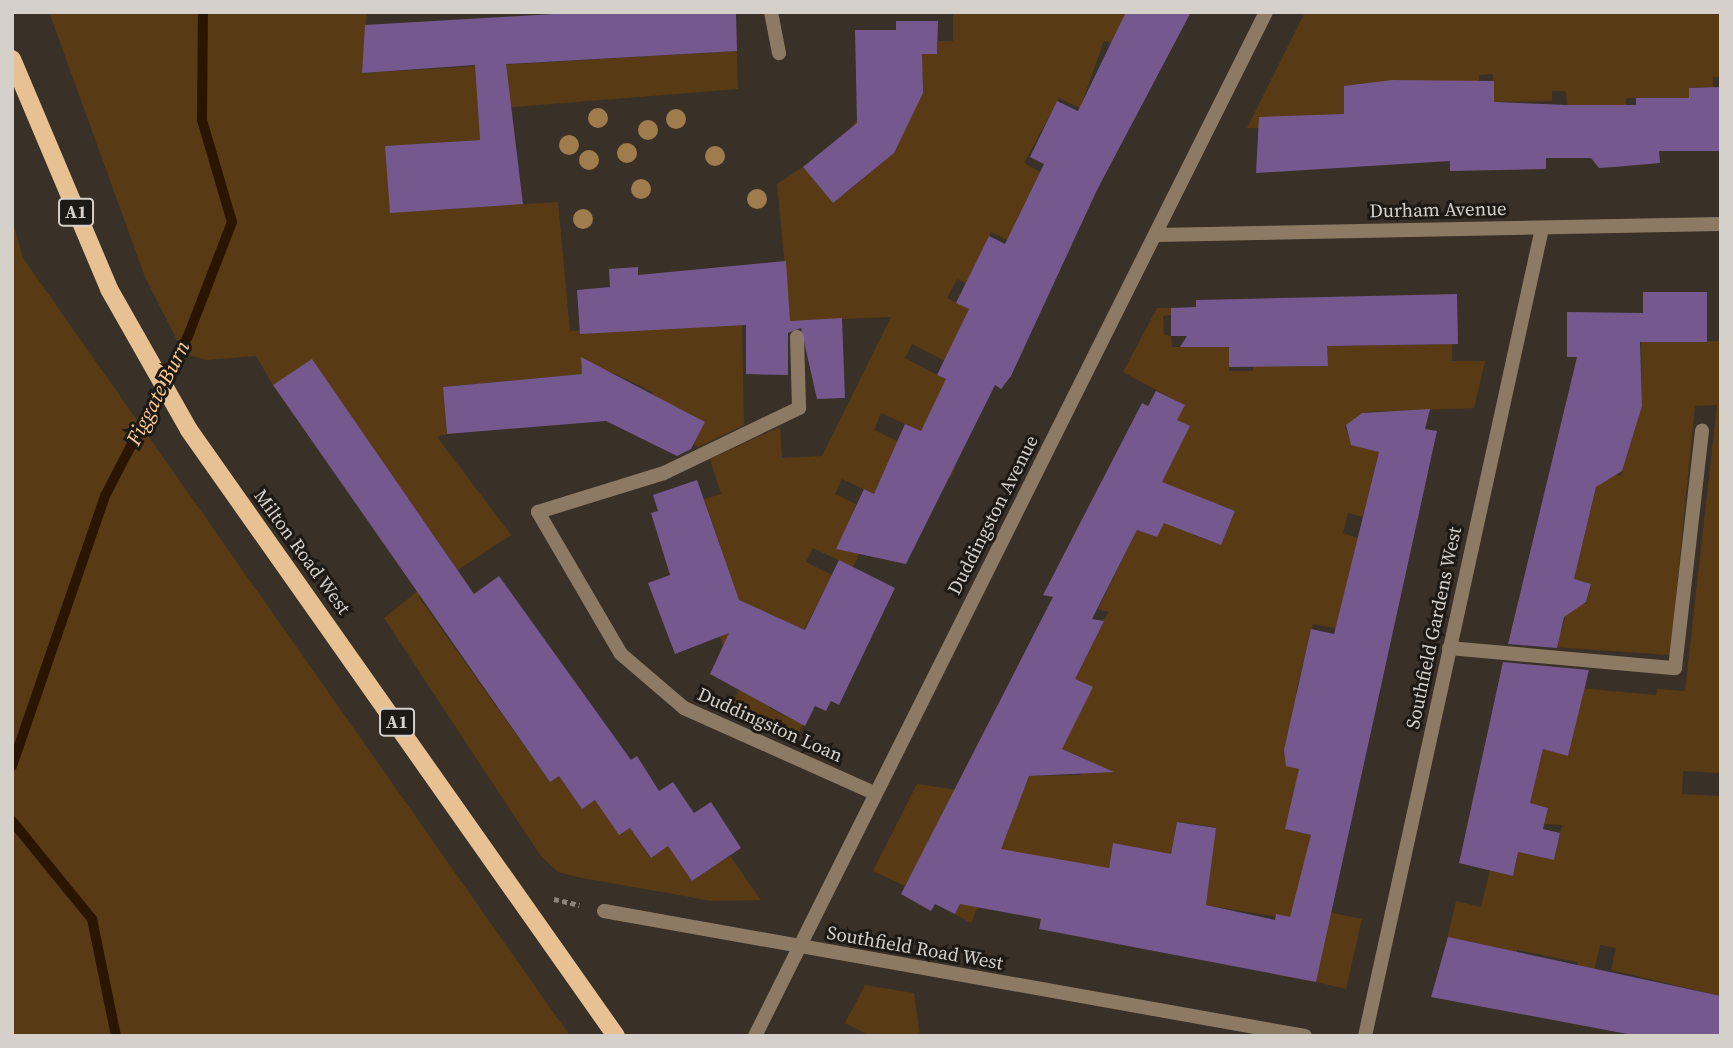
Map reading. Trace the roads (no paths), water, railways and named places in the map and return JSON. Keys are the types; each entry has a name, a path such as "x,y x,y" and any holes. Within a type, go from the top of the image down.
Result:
{"main road":[{"name":"Milton Road West","path":"12,59 109,289 176,409 519,892 616,1036"}],"street":[{"path":"771,12 779,53"},
{"name":"Duddingston Avenue","path":"755,1036 1266,12"},
{"name":"Durham Avenue","path":"1156,235 1721,225"},
{"name":"Southfield Gardens West","path":"1366,1036 1542,228"},
{"name":"Duddingston Loan","path":"797,337 799,408 664,473 538,512 621,654 673,699 874,793"},
{"path":"1449,648 1675,668 1702,431"},
{"name":"Southfield Road West","path":"604,911 1305,1036"}],"waterway":[{"name":"Figgate Burn","path":"12,766 105,496 188,336 232,222 202,120 203,12"},
{"name":"Figgate Burn","path":"12,821 92,919 116,1036"}]}
